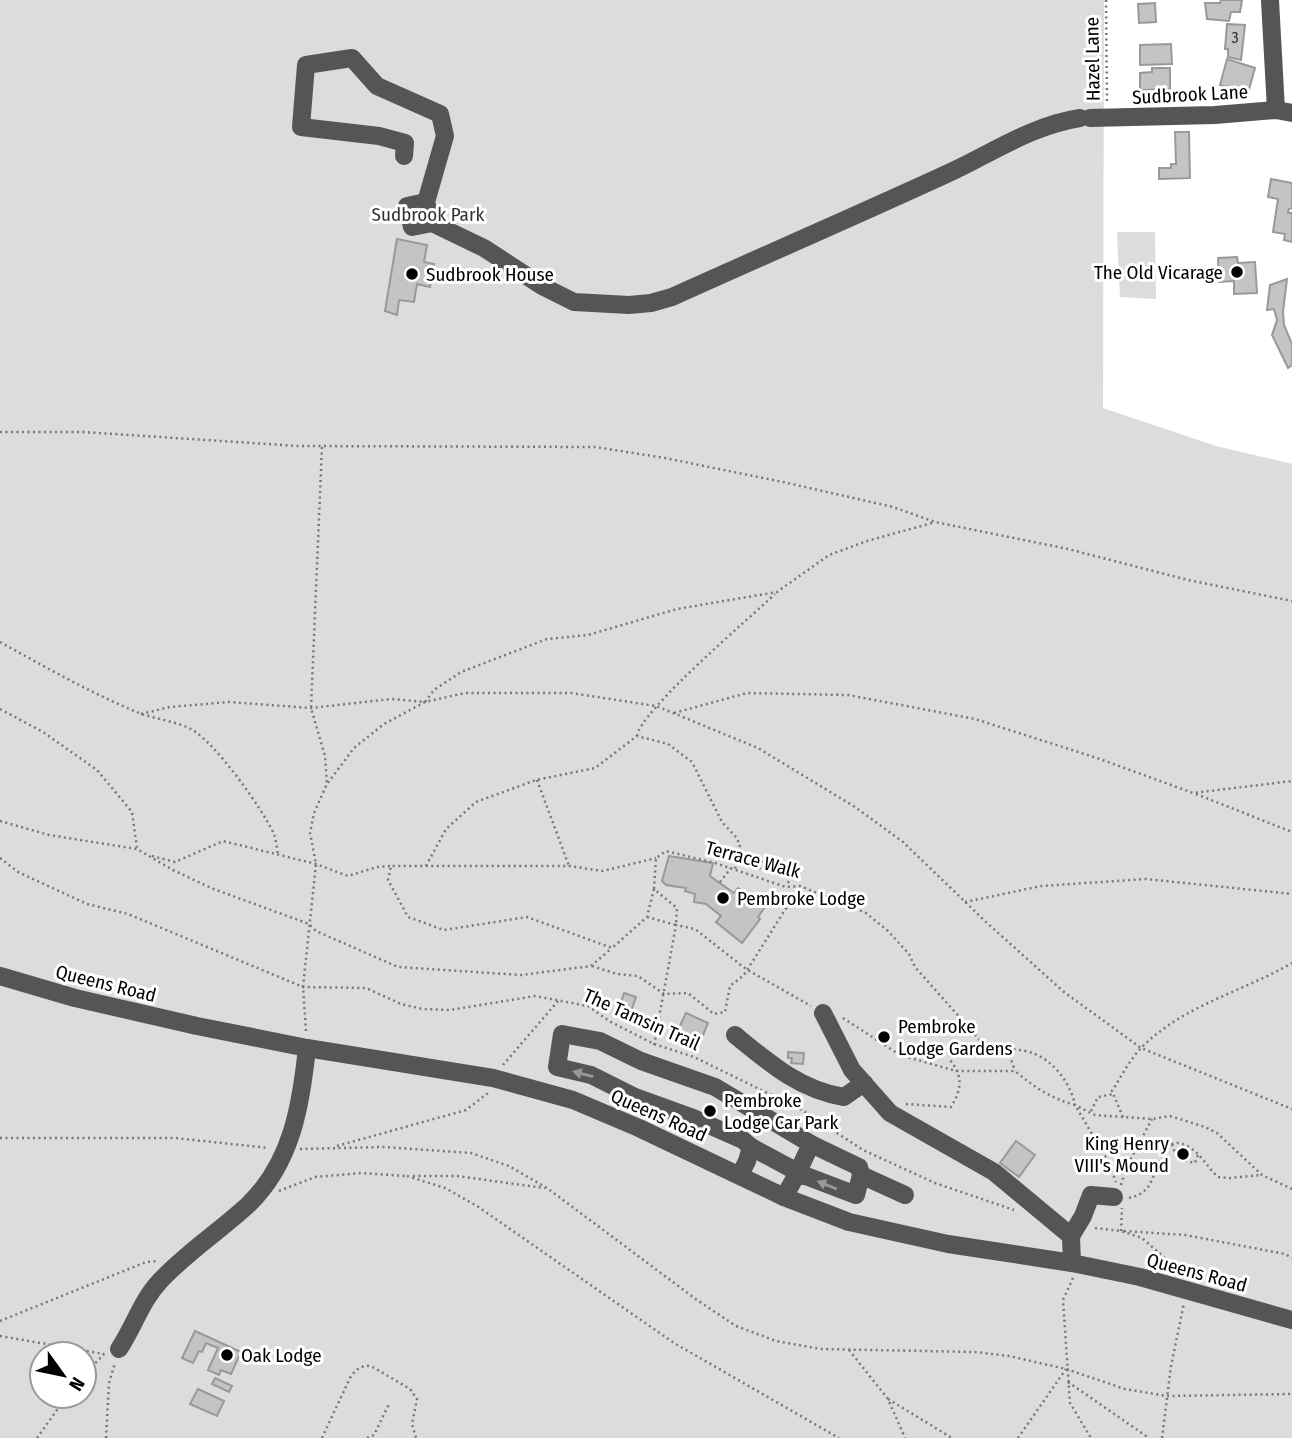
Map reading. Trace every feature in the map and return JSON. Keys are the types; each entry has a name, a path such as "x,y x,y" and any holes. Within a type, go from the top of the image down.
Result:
{"street":[{"path":"1270,0 1284,112"},
{"name":"Sudbrook Lane","path":"404,156 405,143 379,136 302,127 306,65 352,58 377,86 440,114 445,136 426,202 432,223 484,248 542,286 574,302 629,305 672,297 954,170 1039,128 1092,118 1284,112"},
{"name":"Queens Road","path":"0,976 75,998 197,1026 307,1048 493,1078 573,1100 784,1196 849,1222 892,1233 1072,1264 1188,1290 1292,1320"},
{"path":"823,1013 852,1070 890,1112 994,1172 1017,1193 1073,1231"},
{"path":"562,1034 600,1041 641,1061 715,1087 811,1144 859,1167 860,1175 856,1195 806,1176 796,1176 792,1169 743,1140 635,1097 591,1075 557,1067 562,1034"},
{"path":"736,1035 780,1072 823,1094 844,1097 864,1083"},
{"path":"111,1352 127,1338 138,1311 157,1284 182,1258 250,1203 270,1179 287,1150 297,1120 307,1048"},
{"path":"784,1196 811,1144"},
{"path":"740,1175 751,1147"},
{"path":"860,1175 905,1195"},
{"path":"1072,1264 1073,1231 1083,1216 1091,1195 1118,1197"}],"path":[{"name":"Hazel Lane","path":"1092,118 1106,0"},
{"path":"0,432 83,432 322,447 595,447 783,482 893,508 935,522 1068,549 1188,580 1292,601"},
{"path":"322,447 311,708 326,756 327,784"},
{"path":"638,736 638,730 656,706 778,592 830,555 892,533 935,522"},
{"path":"425,702 435,690 461,672 547,639 588,635 677,609 778,592"},
{"path":"0,642 52,672 141,713 192,730 223,759 246,788 274,835 278,855"},
{"path":"307,1048 303,987 316,864 310,833 314,813 327,784 354,748 384,724 425,702 465,693 572,693 656,706 758,748 855,807 903,842 1063,992 1141,1048 1292,1109"},
{"path":"674,713 747,693 848,695 975,719 1097,758 1292,832"},
{"path":"141,713 170,707 229,702 311,708 391,699 425,702"},
{"path":"0,709 43,732 97,770 132,812 137,849"},
{"path":"426,866 446,829 476,802 536,779 595,768 638,736"},
{"path":"638,736 668,744 692,761 722,822 740,845 738,861 720,882"},
{"path":"536,779 569,866"},
{"path":"1193,793 1292,782"},
{"path":"0,821 49,835 137,849 173,870 309,924 316,931 398,967 521,975 591,966 617,974 638,976 664,994 688,993 713,1014 725,1012 730,986 744,975 800,886"},
{"name":"Terrace Walk","path":"137,849 175,862 223,841 316,864 348,876 377,867 391,866 569,866 603,871 656,858 666,851 786,887 800,886 866,913 888,931 909,954 915,967 985,1046 1033,1053 1045,1059 1068,1084 1075,1105 1090,1113"},
{"path":"740,855 793,872 786,887"},
{"name":"The Tamsin Trail","path":"0,858 18,872 87,904 128,914 303,987 366,988 401,1004 423,1009 450,1010 535,996 588,1006 609,1021 654,1044 694,1057 802,1110 863,1150 935,1183 1013,1209"},
{"path":"591,966 647,917 654,889 656,858"},
{"path":"738,861 790,878"},
{"path":"391,866 388,880 408,918 444,930 527,917 612,948"},
{"path":"965,902 1041,886 1146,879 1292,894"},
{"path":"647,917 676,925 677,908 654,889"},
{"path":"1123,1117 1112,1091 1141,1048 1184,1014 1292,963"},
{"path":"334,1147 466,1110 484,1098 491,1089 495,1070 501,1067 558,1001"},
{"path":"1008,1050 1014,1070"},
{"path":"899,1102 951,1107 959,1095 960,1080 959,1071 950,1060"},
{"path":"1113,1094 1098,1097 1090,1113 1152,1119 1170,1116 1205,1127 1217,1133 1262,1175 1292,1189"},
{"path":"1152,1119 1126,1168 1118,1197 1140,1195 1149,1186 1164,1149 1172,1144 1190,1147 1218,1177 1262,1175"},
{"path":"0,1138 175,1138 287,1150 383,1147 471,1153 509,1166 547,1188 697,1300 736,1326 776,1341 821,1349 975,1352 1009,1356 1066,1369 1125,1389 1167,1396 1292,1394"},
{"path":"1172,1144 1175,1154 1182,1161 1195,1163 1198,1155"},
{"path":"250,1203 315,1177 362,1173 457,1176 547,1188"},
{"path":"407,1176 445,1188 477,1206 674,1343 839,1438"},
{"path":"1073,1231 1185,1235 1285,1254 1292,1258"},
{"path":"1121,1231 1142,1238 1166,1259 1216,1282"},
{"path":"0,1321 146,1262 182,1258"},
{"path":"1072,1264 1073,1279 1063,1300 1066,1369 1070,1403 1091,1438"},
{"path":"1162,1438 1179,1320 1188,1290"},
{"path":"0,1336 111,1352"},
{"path":"849,1350 888,1399 905,1438"},
{"path":"98,1363 111,1352"},
{"path":"106,1438 111,1352"},
{"path":"322,1438 350,1378 355,1371 371,1366 410,1390 417,1398 412,1424 416,1438"},
{"path":"1018,1438 1066,1369"},
{"path":"1068,1382 1149,1438"},
{"path":"888,1399 952,1438"},
{"path":"367,1438 374,1436 389,1404"},
{"path":"37,1438 57,1410"}],"green space":[{"name":"Sudbrook Park","path":"0,0 1104,0 1103,408 1216,446 1292,464 1292,1438 0,1438"},
{"path":"1117,232 1155,232 1156,299 1120,297"}],"building":[{"path":"1221,0 1242,0 1240,12 1231,12 1229,21 1207,19 1205,3 1220,3"},
{"path":"1155,3 1156,22 1139,23 1138,4"},
{"path":"1227,24 1245,25 1241,60 1228,57 1228,49 1225,49"},
{"path":"1171,44 1172,64 1140,65 1140,45"},
{"path":"1227,59 1255,68 1248,93 1220,85"},
{"path":"1152,68 1170,68 1170,89 1140,90 1140,73 1152,72"},
{"path":"1175,132 1189,132 1190,178 1159,179 1159,168 1171,168 1171,164 1176,164"},
{"path":"1271,179 1292,183 1292,208 1288,213 1292,213 1292,242 1284,240 1285,234 1273,232 1278,199 1268,197"},
{"name":"Sudbrook House","path":"397,239 427,245 424,262 434,264 430,287 417,284 414,302 399,300 397,315 385,311"},
{"name":"The Old Vicarage","path":"1237,257 1238,263 1255,262 1257,293 1234,294 1234,281 1219,282 1218,258"},
{"path":"1287,279 1283,312 1284,325 1292,344 1292,365 1288,368 1272,335 1277,320 1274,309 1267,310 1270,285"},
{"name":"Pembroke Lodge","path":"669,856 713,863 710,876 734,893 738,888 765,907 758,917 760,919 742,943 716,922 721,916 706,904 694,902 695,894 685,891 686,888 666,885 662,881"},
{"path":"624,993 636,997 630,1015 618,1012"},
{"path":"686,1013 708,1023 701,1040 678,1030"},
{"path":"788,1052 804,1053 803,1064 791,1063 792,1058 788,1058"},
{"path":"1016,1141 1035,1155 1019,1177 1000,1163"},
{"name":"Oak Lodge","path":"195,1331 241,1352 231,1374 221,1370 219,1375 208,1370 218,1348 206,1343 193,1363 182,1358"},
{"path":"215,1378 232,1386 229,1392 212,1384"},
{"path":"198,1389 224,1401 217,1416 190,1404"}],"place":[{"name":"The Old Vicarage","path":"1237,272"},
{"name":"Sudbrook House","path":"412,274"},
{"name":"Pembroke Lodge","path":"723,898"},
{"name":"Pembroke Lodge Gardens","path":"884,1037"},
{"name":"Pembroke Lodge Car Park","path":"710,1111"},
{"name":"King Henry VIII's Mound","path":"1183,1154"},
{"name":"Oak Lodge","path":"227,1355"}]}
